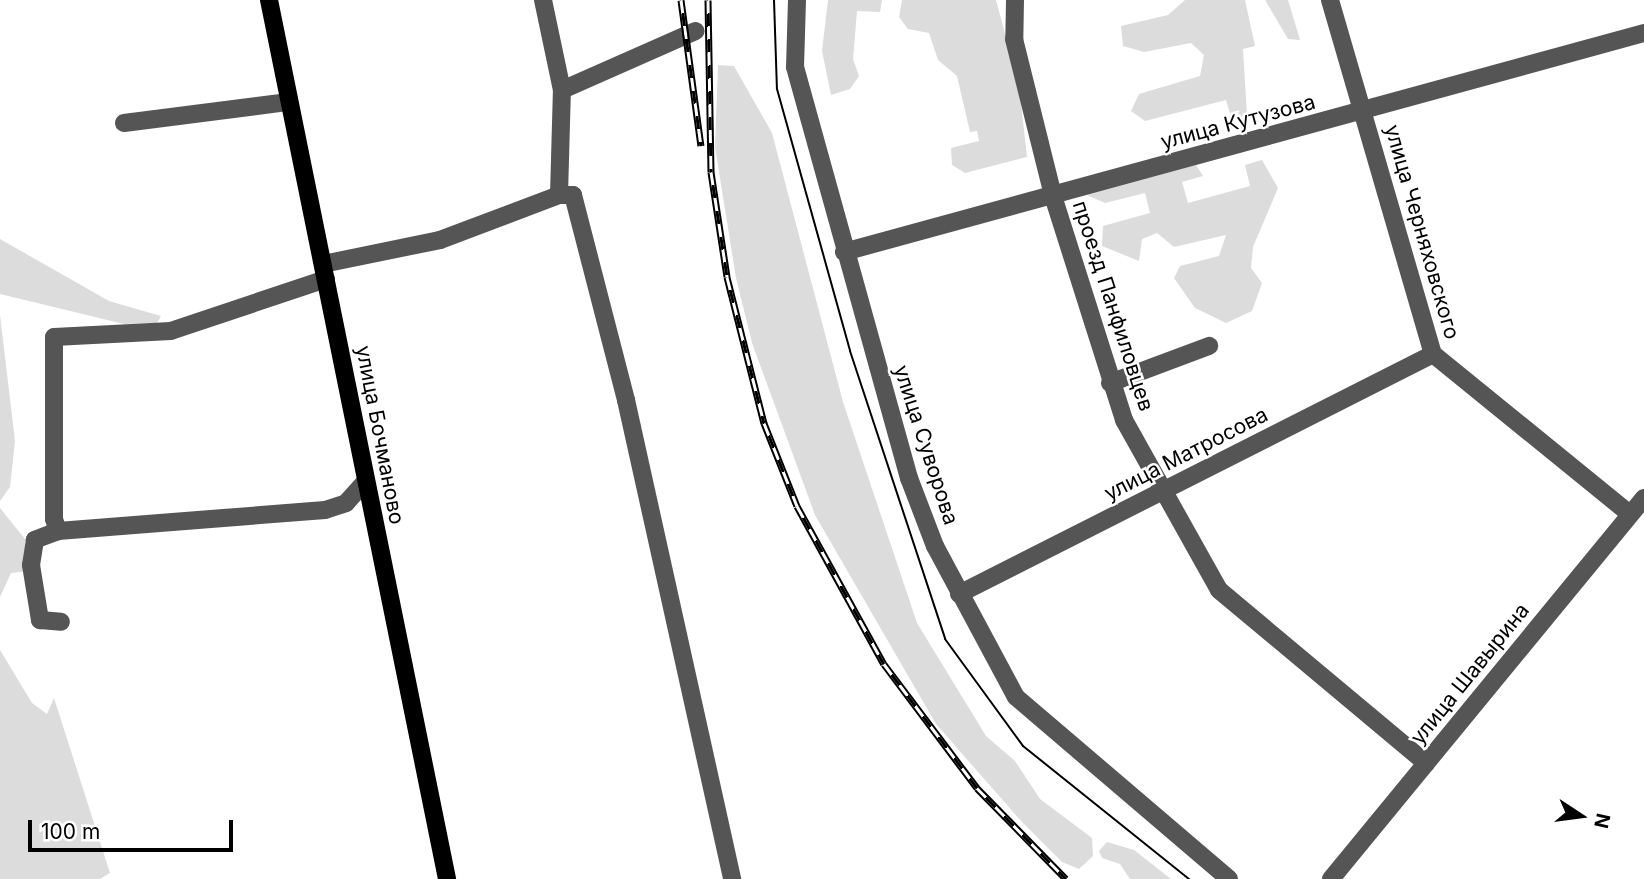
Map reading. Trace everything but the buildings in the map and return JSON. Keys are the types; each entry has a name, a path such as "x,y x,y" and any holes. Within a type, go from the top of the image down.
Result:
{"main road":[{"name":"улица Бочманово","path":"269,0 447,879"}],"street":[{"path":"543,0 562,90 559,195"},
{"name":"улица Суворова","path":"797,0 794,67 844,252 909,478 959,594 997,670 1037,720 1229,879"},
{"name":"проезд Панфиловцев","path":"1015,0 1014,39 1053,196 1110,383 1165,490 1219,590 1426,764"},
{"name":"улица Черняховского","path":"1330,0 1433,354 1630,514"},
{"path":"562,90 696,31"},
{"name":"улица Кутузова","path":"844,252 1363,113 1644,33"},
{"path":"124,124 289,102"},
{"path":"58,531 54,337 172,331 324,272 440,240 559,195 573,195 626,400 732,879"},
{"path":"1110,383 1209,346"},
{"name":"улица Матросова","path":"959,594 1433,354"},
{"path":"61,622 40,620 31,565 34,540 58,531 325,510 346,503 366,481"},
{"name":"улица Шавырина","path":"1331,879 1644,498"}],"shaded area":[{"path":"828,0 882,0 880,12 857,11 853,59 859,76 850,89 831,95 822,51"},
{"path":"902,0 996,0 1019,86 1027,157 965,173 952,165 951,148 979,141 977,131 970,132 957,76 938,60 929,33 908,29 899,17"},
{"path":"1185,0 1245,0 1255,46 1243,49 1247,115 1232,120 1226,100 1145,121 1131,111 1139,94 1200,76 1204,55 1191,43 1144,52 1123,46 1121,26 1168,15"},
{"path":"1265,0 1288,0 1300,40 1288,39"},
{"path":"718,65 734,66 772,133 843,402 917,623 986,736 1015,761 1040,799 1092,838 1093,856 1079,869 1062,862 1021,821 936,724 815,515 752,343 736,278 715,147"},
{"path":"1262,160 1278,188 1253,247 1251,268 1262,283 1252,311 1226,323 1195,308 1174,278 1180,266 1219,256 1226,235 1174,247 1157,233 1142,239 1139,261 1102,246 1103,226 1150,213 1145,193 1105,203 1087,195 1196,165 1203,176 1182,182 1188,203 1250,186 1245,165"},
{"path":"0,239 109,301 161,316 157,323 124,324 0,294"},
{"path":"0,315 15,441 10,487 0,501"},
{"path":"0,508 25,539 28,571 11,573 0,597"},
{"path":"0,650 32,703 47,714 54,698 110,873 100,879 0,879"},
{"path":"1107,842 1134,850 1171,879 1130,879 1120,864 1102,858 1099,851"}],"tram line":[{"path":"774,0 777,89 850,351 945,639 1023,746 1189,879"}],"railway":[{"path":"681,0 701,146"},
{"path":"708,0 711,172 727,277 764,423 797,506 884,664 977,788 1066,879"}]}
